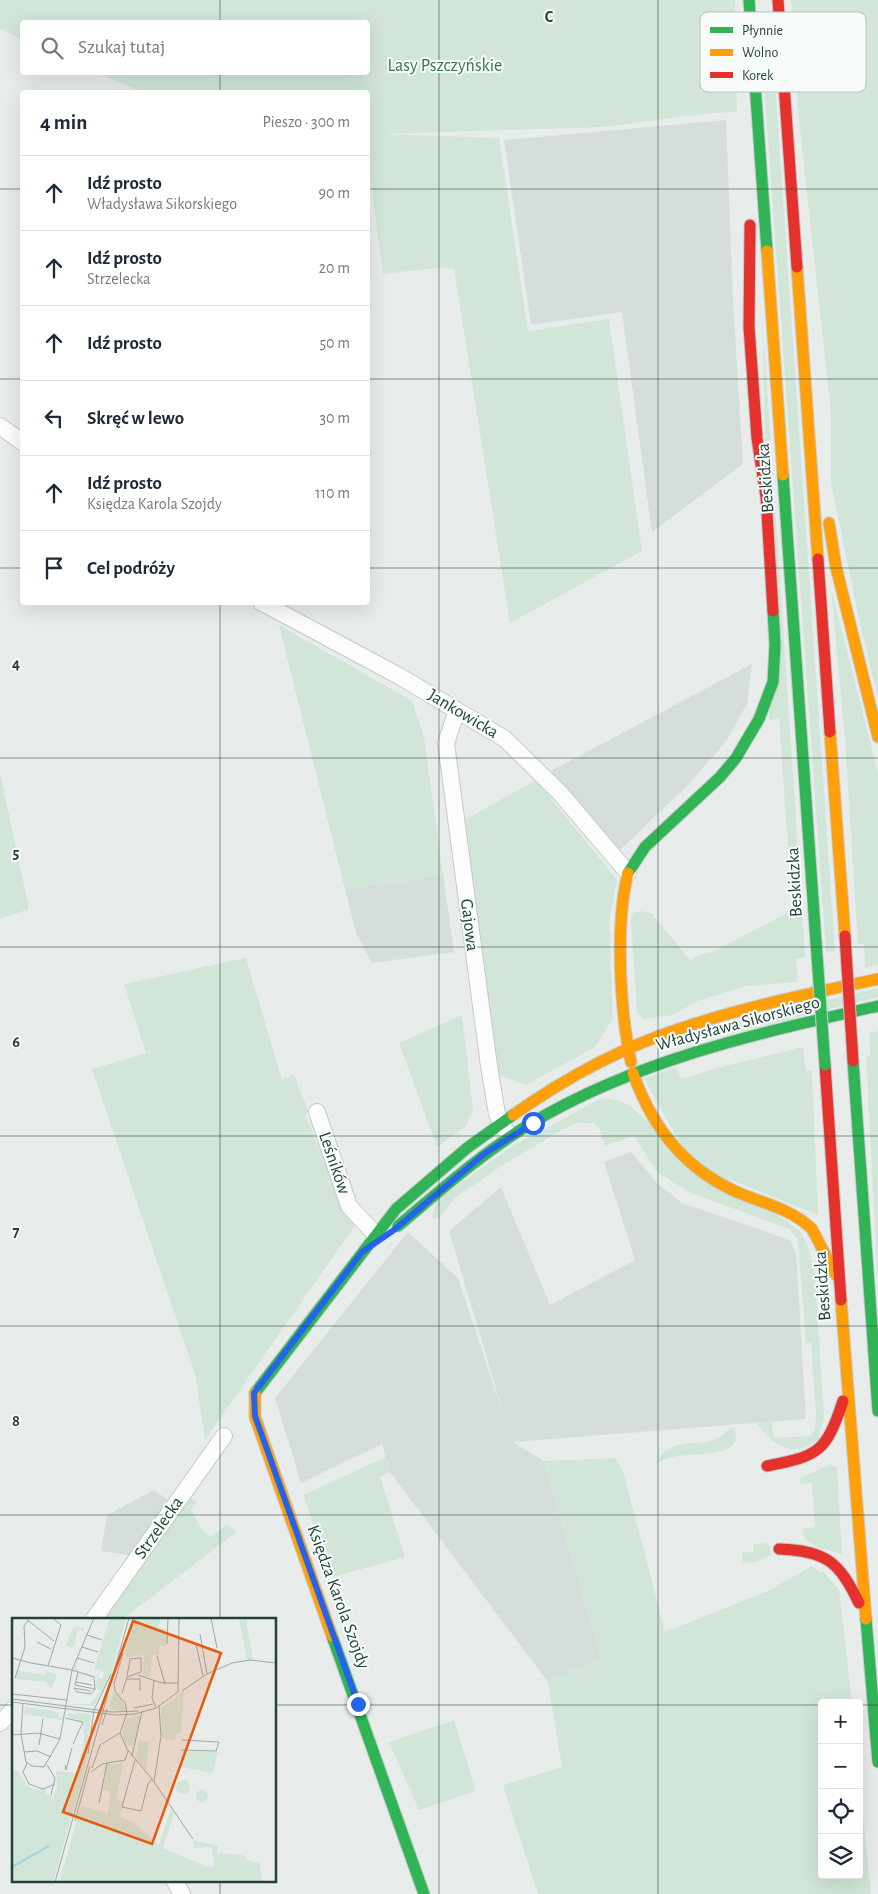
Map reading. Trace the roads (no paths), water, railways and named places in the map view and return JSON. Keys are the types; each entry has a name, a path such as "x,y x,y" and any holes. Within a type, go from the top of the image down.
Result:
{"main road":[{"path":"747,133 750,92"},
{"name":"Beskidzka","path":"755,92 847,1389 878,1762"},
{"path":"785,92 878,1411"},
{"path":"749,210 748,327 757,438 766,497 775,645 772,682 759,719 736,758 720,777 645,847 628,873 622,895 620,914 628,1050 633,1073 651,1118 680,1155 717,1183 806,1223 812,1229 841,1284"},
{"path":"808,415 836,567 878,737"},
{"name":"Władysława Sikorskiego","path":"362,1252 396,1209 427,1179 501,1123 556,1086 628,1050 722,1015 878,978"},
{"name":"Władysława Sikorskiego","path":"362,1252 394,1230 484,1154 509,1137 569,1103 633,1073 720,1043 878,1006"},
{"name":"Księdza Karola Szojdy","path":"362,1252 254,1393 255,1416 424,1894"},
{"path":"767,1466 802,1459 822,1447 832,1435 847,1389"},
{"path":"779,1549 790,1549 816,1556 843,1572 865,1613"}],"street":[{"path":"0,426 20,441"},
{"name":"Jankowicka","path":"266,605 399,676 505,739 573,807 628,873"},
{"name":"Gajowa","path":"457,710 446,743 471,947 492,1086 501,1123 509,1137"},
{"name":"Leśników","path":"316,1112 349,1206 375,1234"},
{"name":"Strzelecka","path":"95,1618 224,1436"},
{"path":"0,1723 12,1711"},
{"path":"175,1882 182,1894"}],"park label":[{"name":"Lasy Pszczyńskie","path":"445,66"}]}
